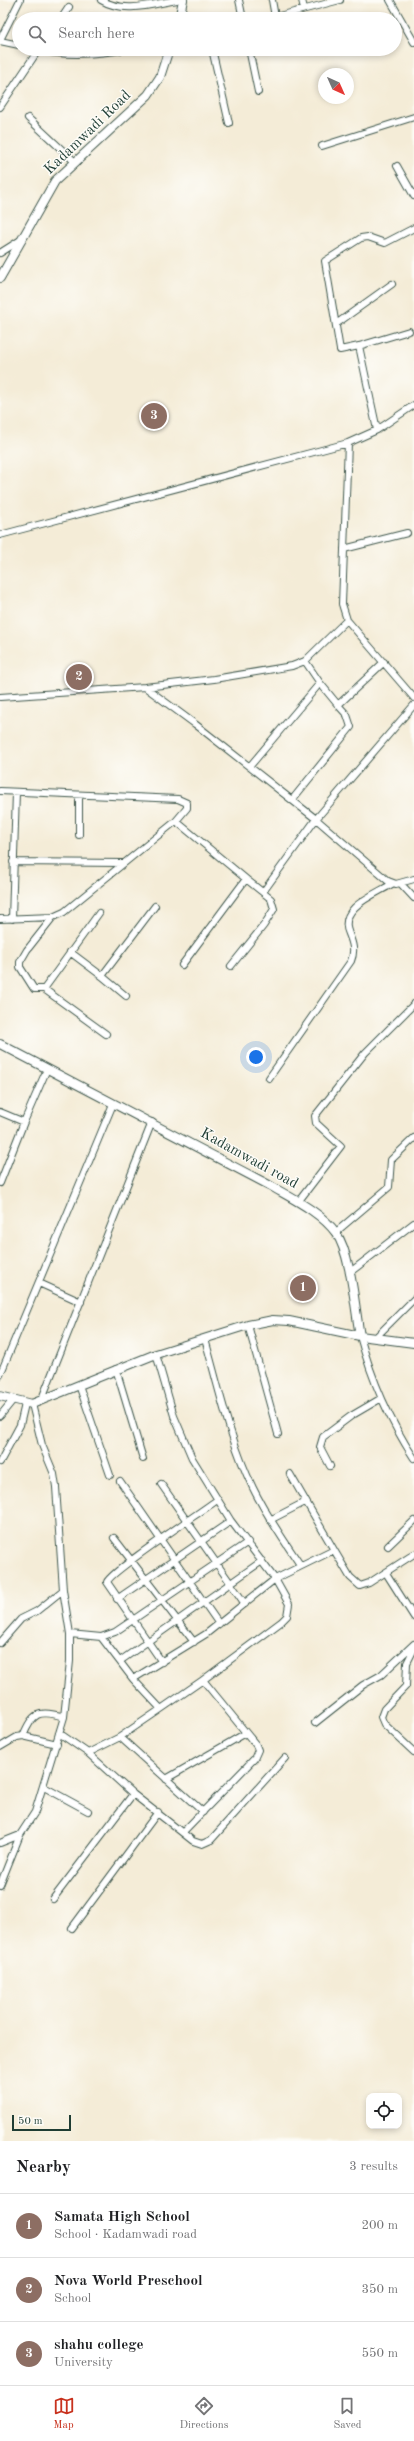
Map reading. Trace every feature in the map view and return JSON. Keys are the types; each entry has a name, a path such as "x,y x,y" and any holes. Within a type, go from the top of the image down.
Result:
{"street":[{"path":"14,12 20,0"},
{"path":"101,0 107,4 129,8 177,0"},
{"path":"180,12 183,0"},
{"path":"239,0 241,12"},
{"path":"272,0 274,12"},
{"path":"302,0 304,9"},
{"path":"293,12 340,0"},
{"path":"390,0 397,12"},
{"path":"66,12 69,7"},
{"path":"12,16 0,40 12,43"},
{"path":"402,21 414,42"},
{"path":"0,107 33,56"},
{"name":"Kadamwadi Road","path":"0,278 19,241 55,181 148,95 160,78 167,56"},
{"path":"214,56 229,123"},
{"path":"250,56 258,92"},
{"path":"322,146 414,117"},
{"path":"28,118 75,162"},
{"path":"397,166 414,196"},
{"path":"408,331 359,346 340,350 324,261 361,238 368,237 385,243 414,228"},
{"path":"0,253 19,241"},
{"path":"336,324 392,284"},
{"path":"359,346 377,430"},
{"path":"0,535 348,443 377,430 414,405"},
{"path":"348,443 342,604 347,620 414,698"},
{"path":"344,549 407,533"},
{"path":"0,697 145,687 270,670 305,660 347,620"},
{"path":"292,800 351,727 347,715 320,683 305,660"},
{"path":"338,705 384,662"},
{"path":"250,766 320,683"},
{"path":"145,687 250,766 316,819 392,884"},
{"path":"262,892 316,819 414,705"},
{"path":"0,791 183,800 186,803 187,808 176,821 72,906 53,917 20,962 20,967 34,989 44,989 106,1034"},
{"path":"12,919 16,792"},
{"path":"79,835 80,795"},
{"path":"176,821 262,892 274,904 272,915 231,966"},
{"path":"13,862 123,863"},
{"path":"182,965 246,879"},
{"path":"269,1078 351,961 354,953 346,928 348,915 353,908 392,884 401,884 414,879"},
{"path":"401,884 414,898"},
{"path":"102,976 155,906"},
{"path":"44,989 99,913"},
{"path":"0,919 53,917"},
{"path":"70,952 126,996"},
{"path":"298,1202 340,1146 316,1123 315,1116 365,1053 414,1004"},
{"name":"Kadamwadi road","path":"0,1044 113,1104 152,1122 298,1202 336,1232 342,1244 349,1273 360,1336"},
{"path":"0,1183 47,1069"},
{"path":"0,1375 113,1104"},
{"path":"0,1112 24,1122"},
{"path":"41,1401 152,1122"},
{"path":"336,1232 389,1187 392,1160 414,1138"},
{"path":"349,1273 414,1223"},
{"path":"39,1283 81,1302"},
{"path":"375,1338 414,1299"},
{"path":"0,1396 29,1404 41,1401 116,1369 156,1354 248,1325 273,1320 289,1321 360,1336 412,1344"},
{"path":"248,1325 278,1434"},
{"path":"360,1336 380,1399 387,1414 414,1458"},
{"path":"205,1339 234,1443 253,1488 270,1520 301,1566"},
{"path":"88,1753 120,1737 203,1680 281,1622 289,1610 288,1599 217,1500 183,1439 156,1354"},
{"path":"116,1369 143,1459"},
{"path":"79,1385 110,1476"},
{"path":"330,1466 320,1447 322,1437 351,1416 380,1399"},
{"path":"0,1416 13,1400"},
{"path":"0,1462 20,1425 29,1404"},
{"path":"0,1885 20,1835 35,1812 44,1788 64,1717 70,1661 70,1634 63,1590 54,1474 42,1445 29,1404"},
{"path":"290,1474 350,1577 360,1586 386,1573 414,1554"},
{"path":"120,1481 219,1624"},
{"path":"161,1484 245,1604"},
{"path":"162,1662 117,1599 108,1585 108,1579 131,1560 161,1541 217,1500"},
{"path":"270,1520 305,1502"},
{"path":"117,1599 231,1521"},
{"path":"388,1546 414,1521"},
{"path":"114,1538 194,1642"},
{"path":"70,1634 101,1637 115,1632 248,1542"},
{"path":"133,1679 194,1642 245,1604 275,1579 334,1550"},
{"path":"120,1661 262,1561"},
{"path":"386,1573 414,1617"},
{"path":"0,1643 21,1619 38,1611 63,1590"},
{"path":"101,1637 133,1679 161,1709"},
{"path":"315,1723 363,1685 381,1676 414,1644"},
{"path":"414,1649 407,1663 406,1686 384,1709 381,1717 384,1724 414,1752"},
{"path":"183,1832 204,1812 257,1755 256,1745 203,1680"},
{"path":"23,1736 30,1721 38,1714 52,1713 64,1717"},
{"path":"166,1779 246,1732"},
{"path":"59,1733 88,1753 133,1794 198,1843 208,1842 285,1758"},
{"path":"0,1747 17,1737 23,1736 57,1744"},
{"path":"120,1737 204,1812"},
{"path":"44,1788 88,1811"},
{"path":"53,1899 133,1794"},
{"path":"72,1928 158,1812"},
{"path":"0,1843 20,1835"}],"place":[{"name":"shahu college","path":"154,416"},
{"name":"Nova World Preschool","path":"79,677"},
{"name":"Samata High School","path":"303,1288"}]}
